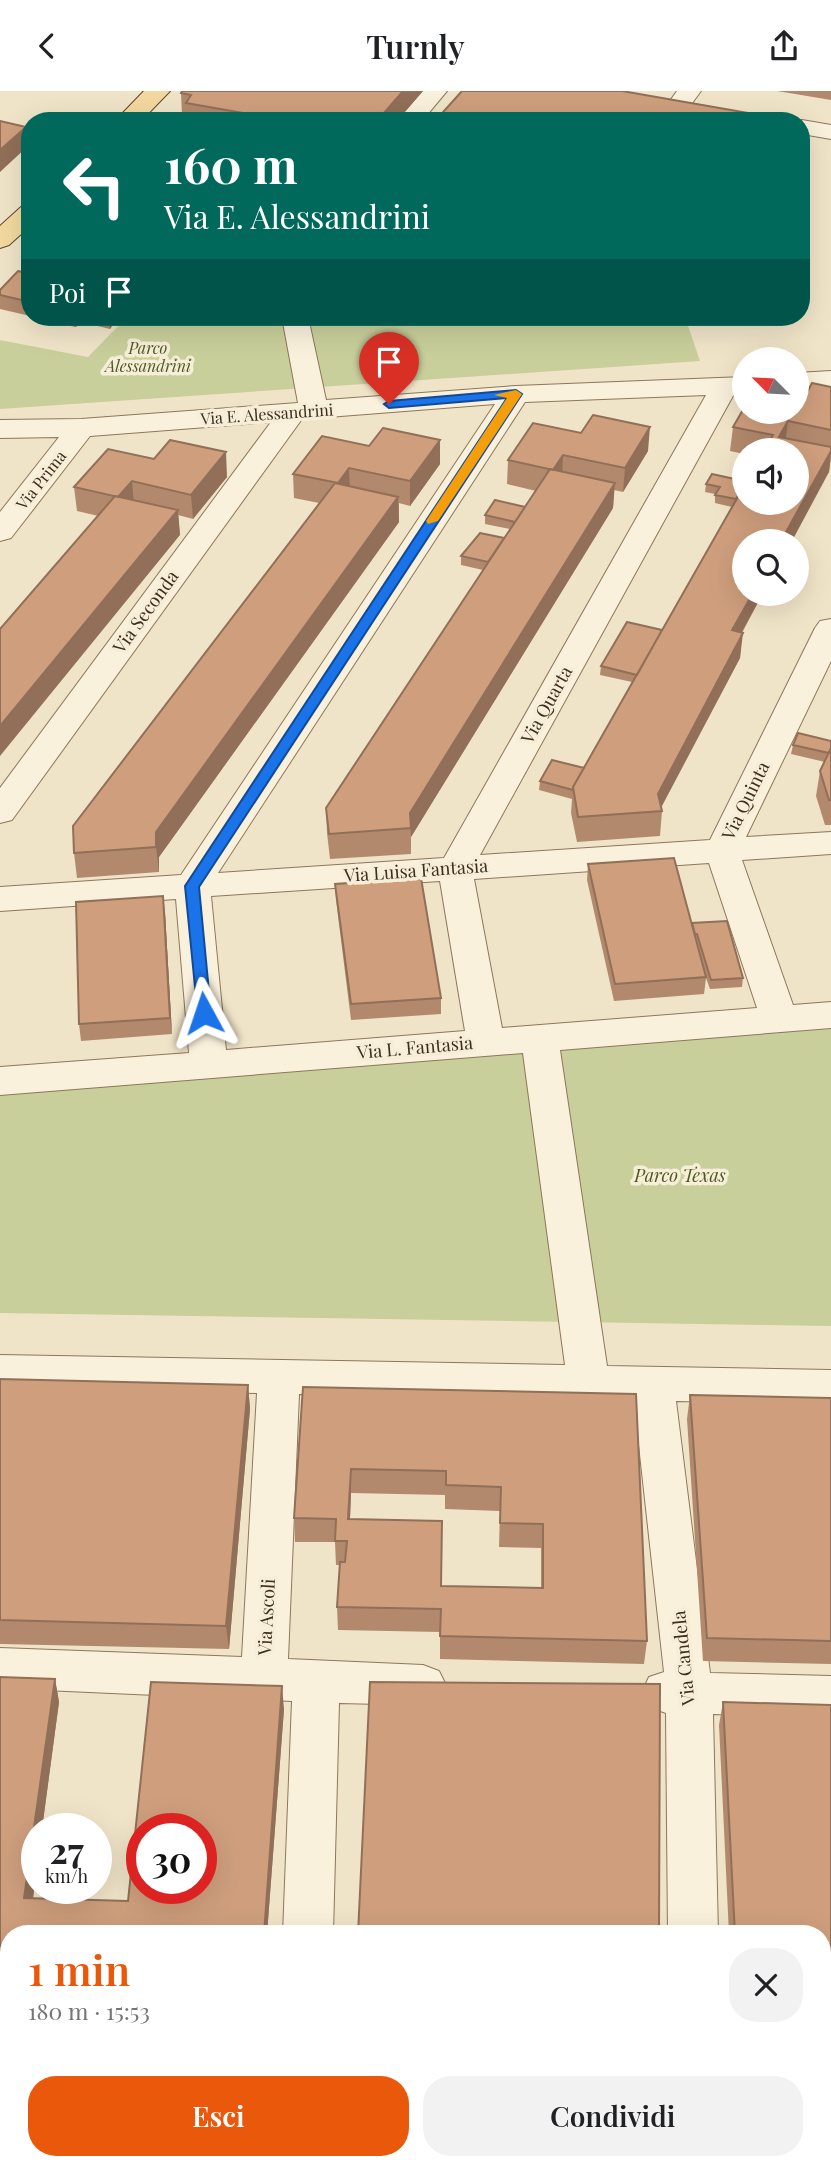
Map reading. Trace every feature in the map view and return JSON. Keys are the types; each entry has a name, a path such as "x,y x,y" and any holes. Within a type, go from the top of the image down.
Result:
{"main road":[{"path":"136,112 158,91"},
{"path":"0,240 21,220"}],"street":[{"path":"417,112 435,91"},
{"path":"653,100 691,102"},
{"path":"810,128 831,132"},
{"path":"296,326 303,412"},
{"path":"809,380 831,379"},
{"name":"Via E. Alessandrini","path":"0,429 81,428 516,394 732,386"},
{"name":"Via Quarta","path":"456,869 732,389"},
{"path":"209,1064 192,886 516,394"},
{"name":"Via Seconda","path":"0,812 303,412"},
{"name":"Via Prima","path":"0,532 81,428"},
{"name":"Via Quinta","path":"780,1020 722,851 831,628"},
{"name":"Via Luisa Fantasia","path":"0,899 831,843"},
{"path":"456,869 486,1042"},
{"name":"Via L. Fantasia","path":"0,1081 831,1015"},
{"path":"540,1038 588,1383"},
{"path":"0,1373 831,1387"},
{"name":"Via Ascoli","path":"279,1378 264,1678 468,1686"},
{"name":"Via Candela","path":"653,1384 689,1692 693,1925"},
{"path":"0,1668 264,1678"},
{"path":"308,1925 316,1682"},
{"path":"620,1690 831,1697"}],"green space":[{"name":"Parco Alessandrini","path":"118,326 688,326 700,361 0,409 0,340 88,357"},
{"name":"Parco Texas","path":"831,1015 831,1326 0,1313 0,1081"}],"building":[{"path":"403,91 385,112 237,112 186,103 191,95 181,93"},
{"path":"462,91 622,91 743,112 443,112"},
{"path":"0,121 21,126 21,131 0,150"},
{"path":"18,271 21,272 21,300 0,295 0,290"},
{"path":"812,383 831,387 831,430 802,424 809,424 809,389"},
{"path":"593,415 650,427 625,468 563,455 553,470 508,460 533,423 581,433"},
{"path":"735,424 786,424 779,437 784,438 771,438 773,435 733,427"},
{"path":"383,428 440,440 410,481 349,468 338,483 293,474 322,436 369,446"},
{"path":"170,440 226,452 191,495 132,481 118,497 74,487 108,449 154,459"},
{"path":"809,443 831,447 809,491"},
{"path":"550,469 615,483 410,813 411,828 329,834 326,808"},
{"path":"712,474 732,478 732,498 715,495 720,487 706,484"},
{"path":"335,483 398,497 156,832 156,847 74,853 73,826"},
{"path":"115,496 178,510 0,726 0,629"},
{"path":"495,500 525,507 515,522 485,515"},
{"path":"732,507 732,515 795,515 788,529 732,529 732,606 746,606 732,630 743,633 658,794 662,811 578,817 573,787"},
{"path":"480,533 504,538 488,562 461,556"},
{"path":"627,622 662,630 637,675 601,666"},
{"path":"798,733 831,741 829,753 793,745"},
{"path":"831,748 831,800 829,800 820,771"},
{"path":"552,760 584,768 573,790 540,781"},
{"path":"674,858 706,977 615,984 588,864"},
{"path":"421,878 441,998 351,1004 335,884"},
{"path":"163,896 170,1018 79,1024 76,902"},
{"path":"727,921 743,978 711,980 692,923"},
{"path":"0,1379 248,1385 226,1626 0,1620"},
{"path":"303,1387 636,1394 647,1641 440,1636 441,1609 337,1607 340,1562 345,1562 347,1541 335,1541 336,1519 294,1518","holes":["351,1469 446,1471 446,1485 501,1487 500,1523 543,1524 543,1588 441,1586 442,1521 348,1519"]},
{"path":"690,1395 831,1398 831,1641 707,1638"},
{"path":"0,1677 55,1679 36,1813 21,1813 21,1904 112,1904 112,1901 126,1901 126,1904 217,1904 217,1813 137,1813 151,1682 282,1686 265,1925 0,1925"},
{"path":"370,1682 660,1684 659,1925 358,1925"},
{"path":"723,1702 831,1705 831,1925 735,1925"}],"slow traffic":[{"path":"432,521 516,394 499,395"}],"route":[{"path":"204,1013 192,886 516,394 389,404"}]}
